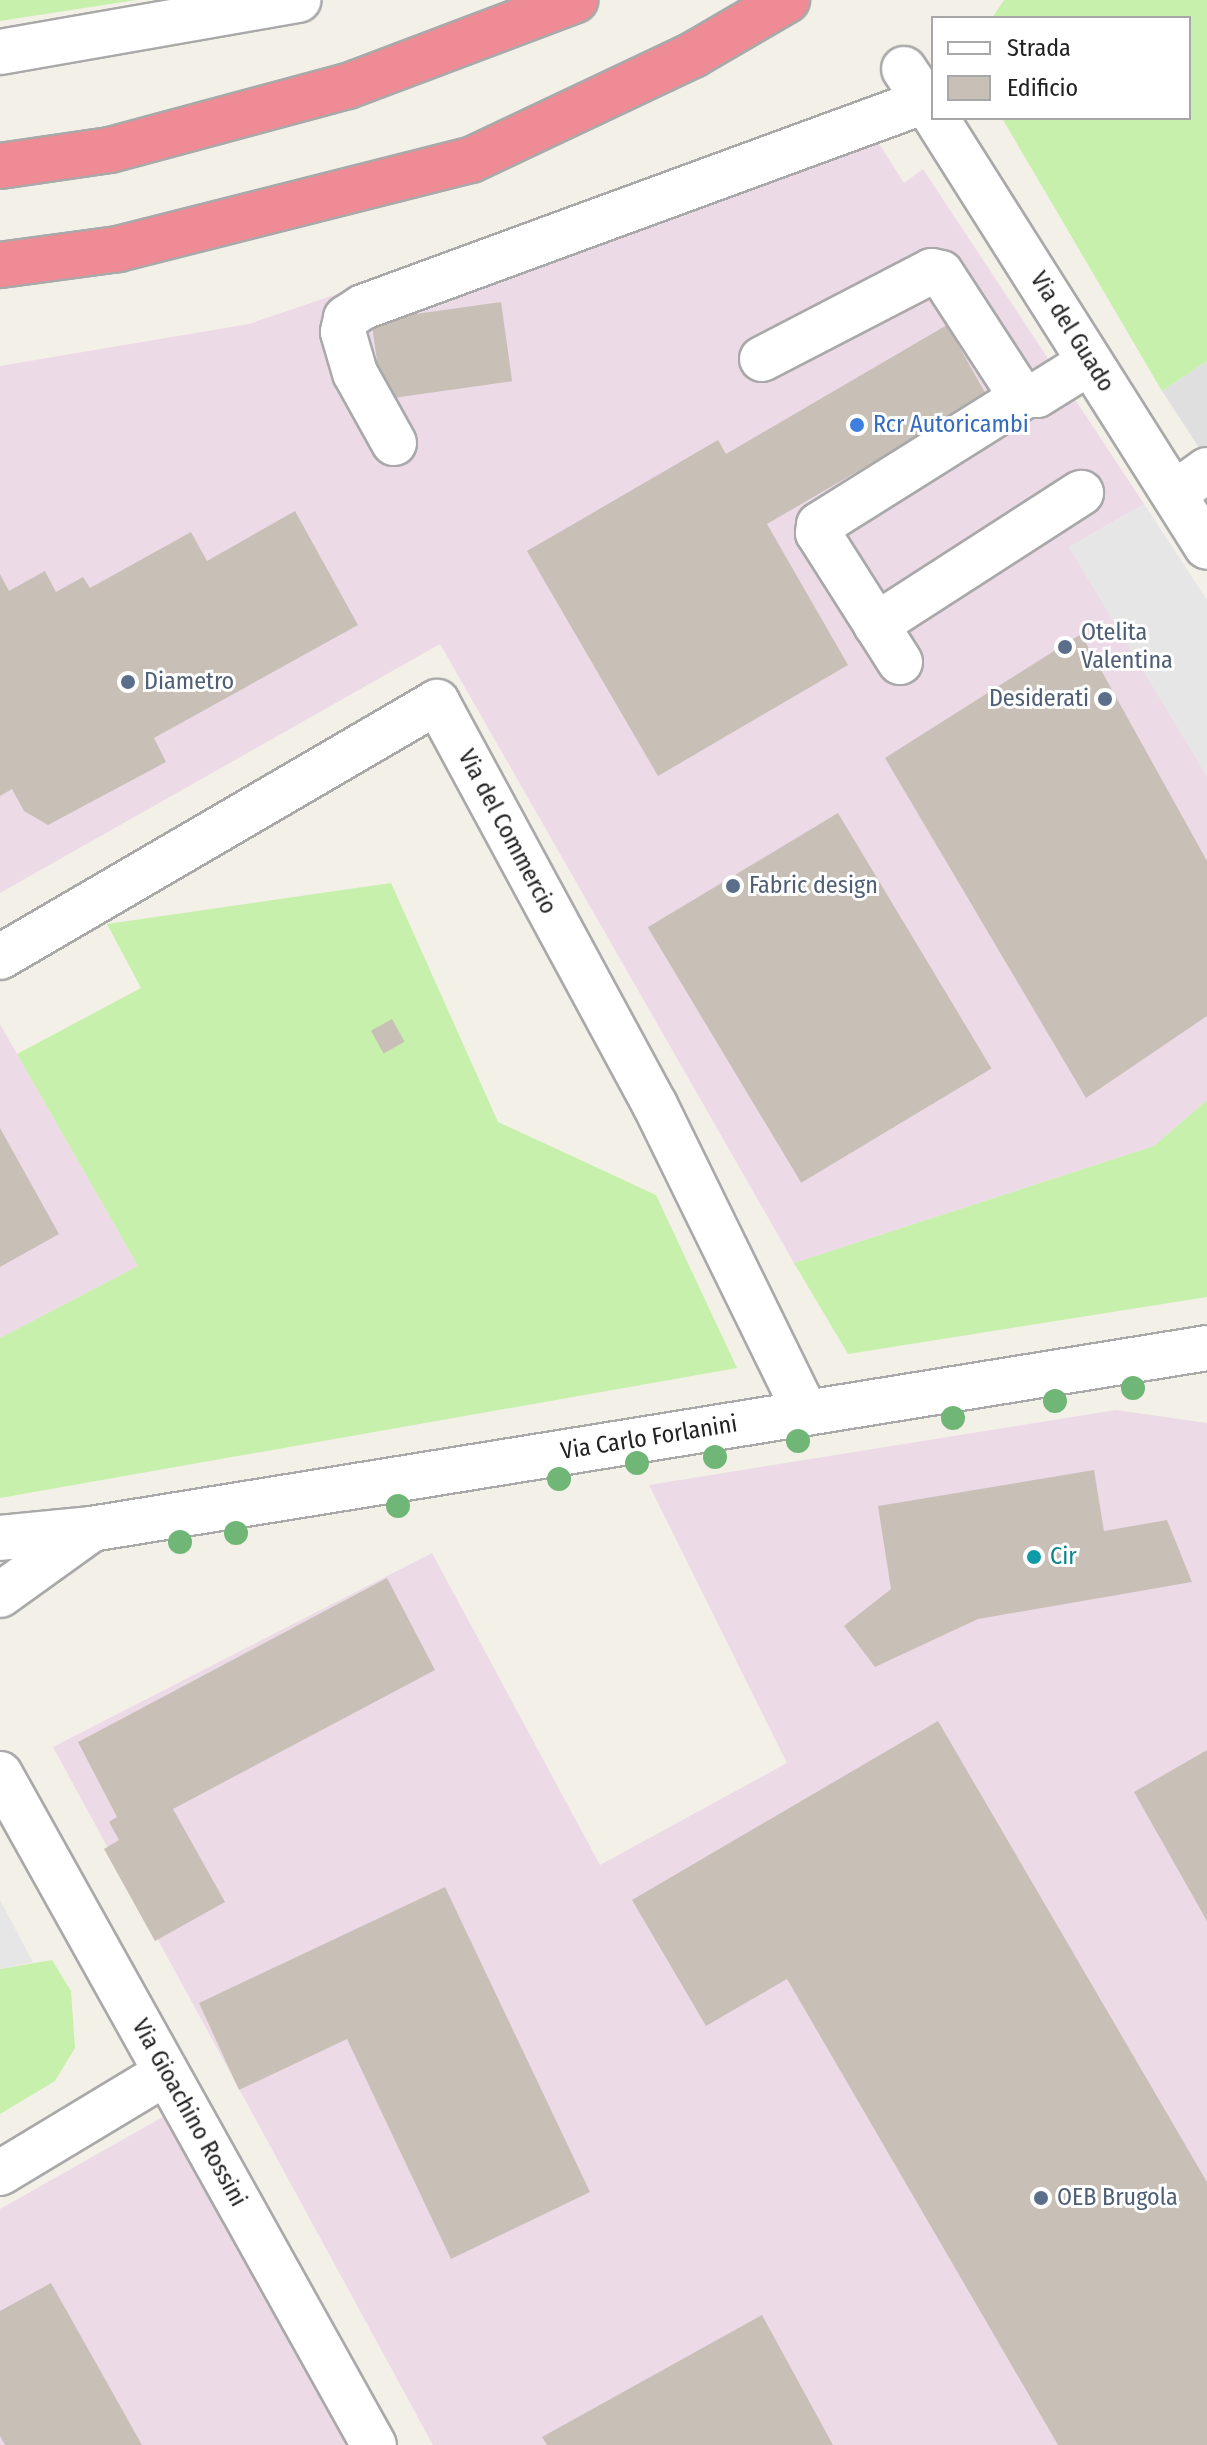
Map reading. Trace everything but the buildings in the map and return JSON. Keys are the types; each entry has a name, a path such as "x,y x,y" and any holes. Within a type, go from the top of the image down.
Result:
{"highway":[{"path":"0,166 110,150 348,86 575,0"},
{"path":"0,265 118,249 471,160 693,55 787,0"}],"street":[{"path":"0,52 299,0"},
{"path":"394,443 355,373 343,332 346,318 363,307 617,218 925,100"},
{"name":"Via del Guado","path":"938,120 1090,362 1190,482 1207,547"},
{"path":"762,359 932,271 941,273 1017,390 1026,395 1037,395 1090,362"},
{"path":"900,662 818,533 819,525 1026,395"},
{"path":"876,625 1081,493"},
{"name":"Via del Commercio","path":"0,957 437,702 655,1105 806,1413"},
{"name":"Via Carlo Forlanini","path":"0,1538 91,1529 1207,1348"},
{"name":"Via Carlo Forlanini","path":"0,1595 91,1529"},
{"name":"Via Gioachino Rossini","path":"1,1779 374,2445"},
{"path":"0,2173 166,2073"}],"shaded area":[{"path":"876,139 904,183 923,169 1144,504 1069,547 1207,776 1207,1100 1154,1146 794,1263 440,644 0,893 0,366 249,324 584,210"},
{"path":"1207,361 1207,460 1162,391"},
{"path":"1144,504 1207,600 1207,776 1069,547"},
{"path":"0,1024 138,1266 0,1338"},
{"path":"1116,1410 1207,1423 1207,2445 433,2445 53,1747 432,1553 600,1865 787,1763 649,1485"},
{"path":"0,1900 33,1962 0,1969"},
{"path":"168,2114 354,2445 0,2445 0,2209"}],"green space":[{"path":"0,0 136,0 0,21"},
{"path":"1004,0 1207,0 1207,361 1162,391 1003,120 1191,120 1191,16 993,16"},
{"path":"391,883 498,1122 656,1195 737,1368 0,1498 0,1338 138,1266 17,1054 141,988 107,924"},
{"path":"1207,1100 1207,1297 848,1354 794,1263 1154,1146"},
{"path":"52,1960 71,1991 75,2048 55,2081 0,2114 0,1969"}],"place":[{"name":"Rcr Autoricambi","path":"857,425"},
{"name":"Otelita Valentina","path":"1065,647"},
{"name":"Diametro","path":"128,682"},
{"name":"Desiderati","path":"1105,699"},
{"name":"Fabric design","path":"733,886"},
{"name":"Cir","path":"1034,1557"},
{"name":"OEB Brugola","path":"1041,2198"}]}
